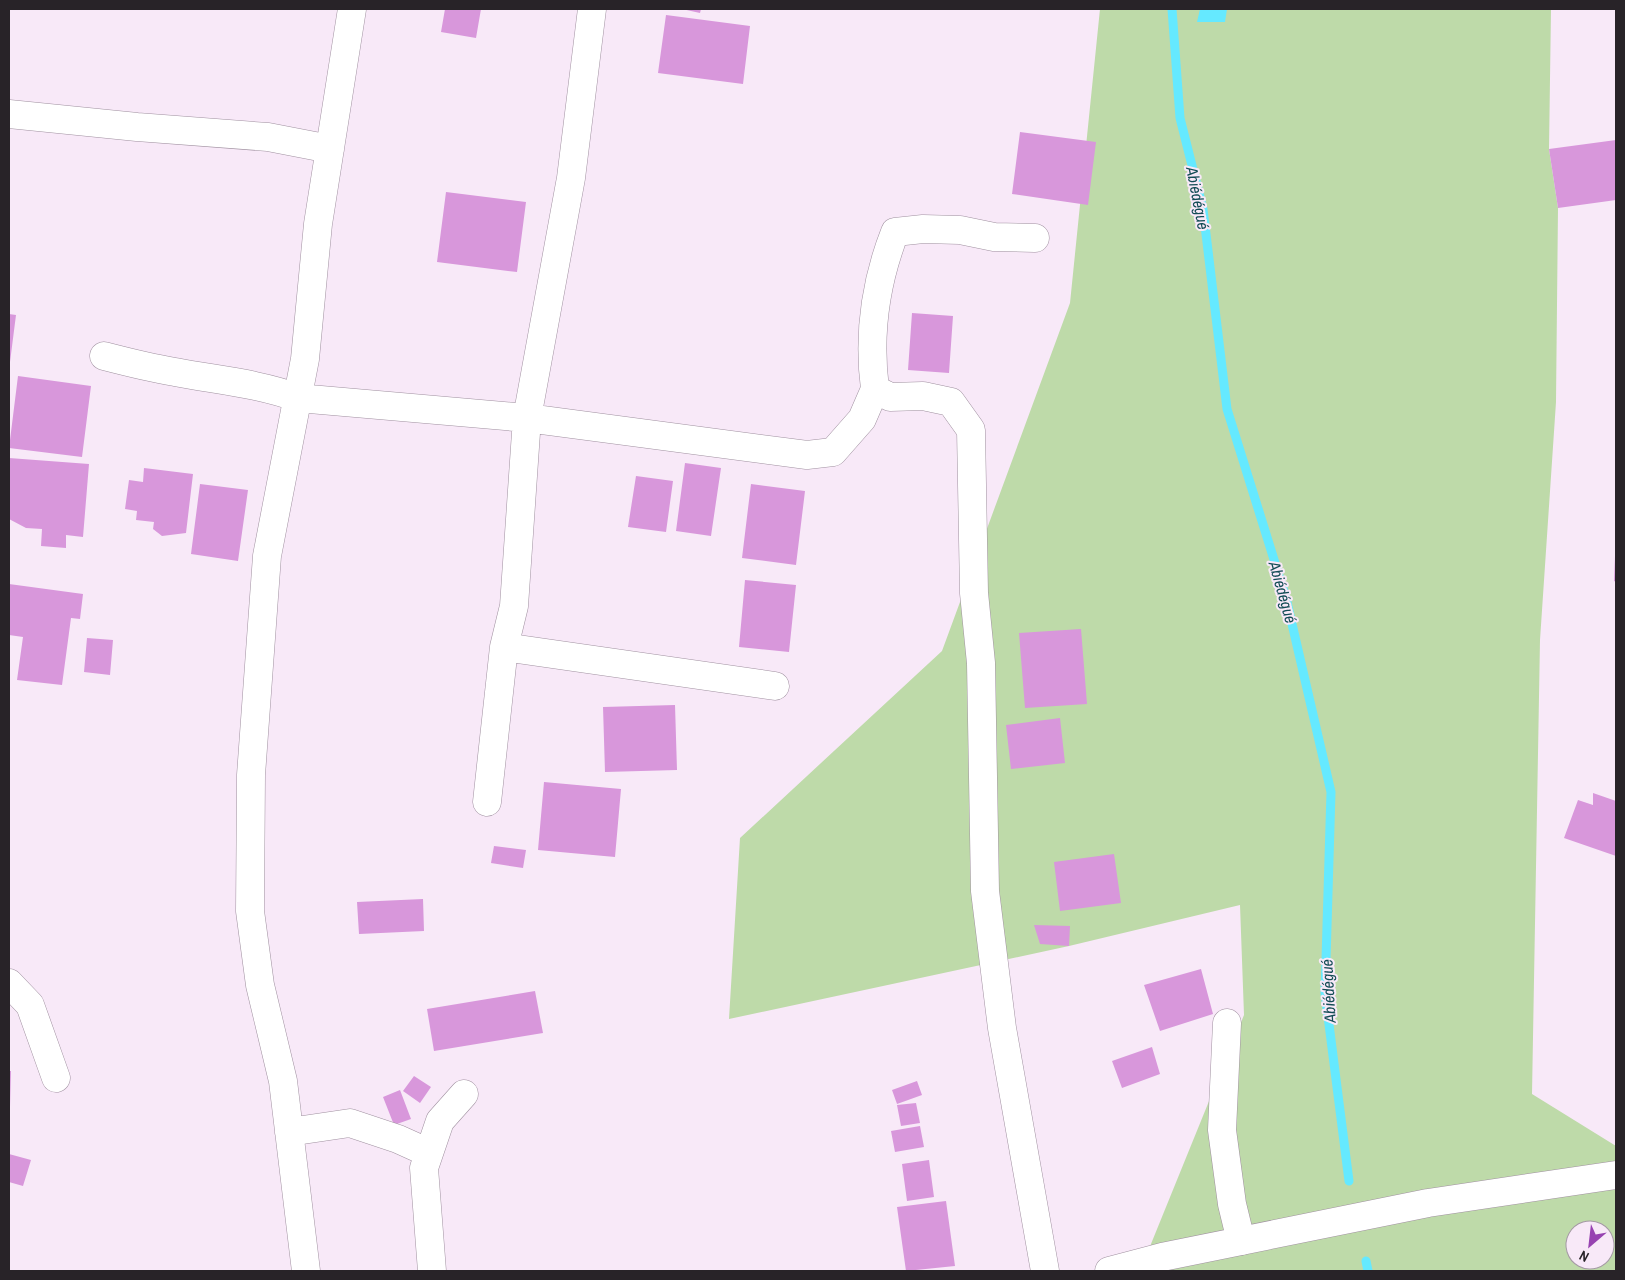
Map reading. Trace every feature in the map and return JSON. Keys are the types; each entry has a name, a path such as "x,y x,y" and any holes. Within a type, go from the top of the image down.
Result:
{"street":[{"path":"306,1271 283,1081 260,985 250,911 251,785 267,556 306,359 318,224 352,9"},
{"path":"486,802 504,647 514,606 527,418 571,178 592,9"},
{"path":"9,114 268,138 330,148"},
{"path":"104,356 175,372 231,380 298,398 527,418 807,456 833,452 862,419 875,389 871,361 873,320 880,276 895,232 960,230 994,237 1035,238"},
{"path":"875,389 890,397 923,396 951,402 971,430 974,593 981,663 985,891 1002,1028 1045,1271"},
{"path":"504,647 775,686"},
{"path":"9,983 30,1005 56,1078"},
{"path":"1227,1023 1222,1130 1232,1204 1241,1241"},
{"path":"432,1271 424,1168 440,1121 464,1094"},
{"path":"289,1132 350,1123 429,1153"},
{"path":"1109,1271 1162,1257 1428,1203 1616,1175"}],"green space":[{"path":"1100,9 1551,9 1549,149 1558,208 1556,402 1540,640 1532,1094 1616,1146 1616,1271 1140,1271 1244,1015 1240,905 1069,946 729,1019 740,838 942,651 1070,303"}],"water":[{"path":"1200,9 1227,9 1225,22 1197,22"}],"building":[{"path":"445,9 481,9 476,38 441,32"},
{"path":"682,9 701,9 700,13"},
{"path":"666,15 750,26 743,84 658,73"},
{"path":"1020,132 1096,142 1088,205 1012,194"},
{"path":"1616,140 1616,200 1558,208 1549,149"},
{"path":"446,192 526,202 517,272 437,262"},
{"path":"912,313 953,316 949,373 908,370"},
{"path":"9,314 16,315 10,362 9,362"},
{"path":"18,376 91,386 82,457 9,448"},
{"path":"9,458 89,464 83,537 66,535 66,548 41,546 42,529 26,528 9,519"},
{"path":"685,463 721,468 711,536 676,531"},
{"path":"144,468 193,474 186,533 162,536 153,529 154,522 136,520 137,511 125,509 129,480 143,482"},
{"path":"636,476 673,481 666,532 628,527"},
{"path":"200,484 248,490 238,561 191,554"},
{"path":"751,484 805,491 796,565 742,558"},
{"path":"1616,556 1616,582 1614,581"},
{"path":"745,580 796,585 789,652 739,647"},
{"path":"9,584 83,594 80,619 71,618 62,685 17,680 23,637 9,635"},
{"path":"1081,629 1087,704 1025,708 1019,633"},
{"path":"87,638 113,640 110,675 84,672"},
{"path":"675,705 677,770 605,772 603,707"},
{"path":"1060,718 1065,763 1011,769 1006,725"},
{"path":"544,782 621,789 615,857 538,850"},
{"path":"1593,793 1616,801 1616,856 1564,838 1578,800 1593,805"},
{"path":"494,846 526,850 523,868 491,863"},
{"path":"1114,854 1121,903 1060,911 1054,862"},
{"path":"423,899 424,931 359,934 357,902"},
{"path":"1034,925 1070,926 1069,946 1040,944"},
{"path":"1201,969 1213,1014 1160,1031 1144,985"},
{"path":"535,991 543,1033 434,1051 427,1009"},
{"path":"1152,1047 1160,1074 1122,1088 1112,1061"},
{"path":"9,1071 11,1071 10,1107 9,1107"},
{"path":"414,1076 431,1087 420,1103 403,1091"},
{"path":"917,1081 922,1095 897,1104 892,1090"},
{"path":"400,1090 411,1119 394,1125 383,1097"},
{"path":"916,1103 920,1123 901,1126 897,1105"},
{"path":"920,1126 924,1147 895,1152 891,1131"},
{"path":"9,1154 31,1160 23,1186 9,1182"},
{"path":"929,1160 934,1197 907,1201 902,1164"},
{"path":"946,1201 955,1266 906,1271 897,1207"}],"waterway":[{"name":"Abiédégué","path":"1172,9 1180,118 1203,209 1227,409 1286,598 1331,792 1325,993 1349,1181"},
{"name":"Abiédégué","path":"1366,1261 1368,1271"}]}
